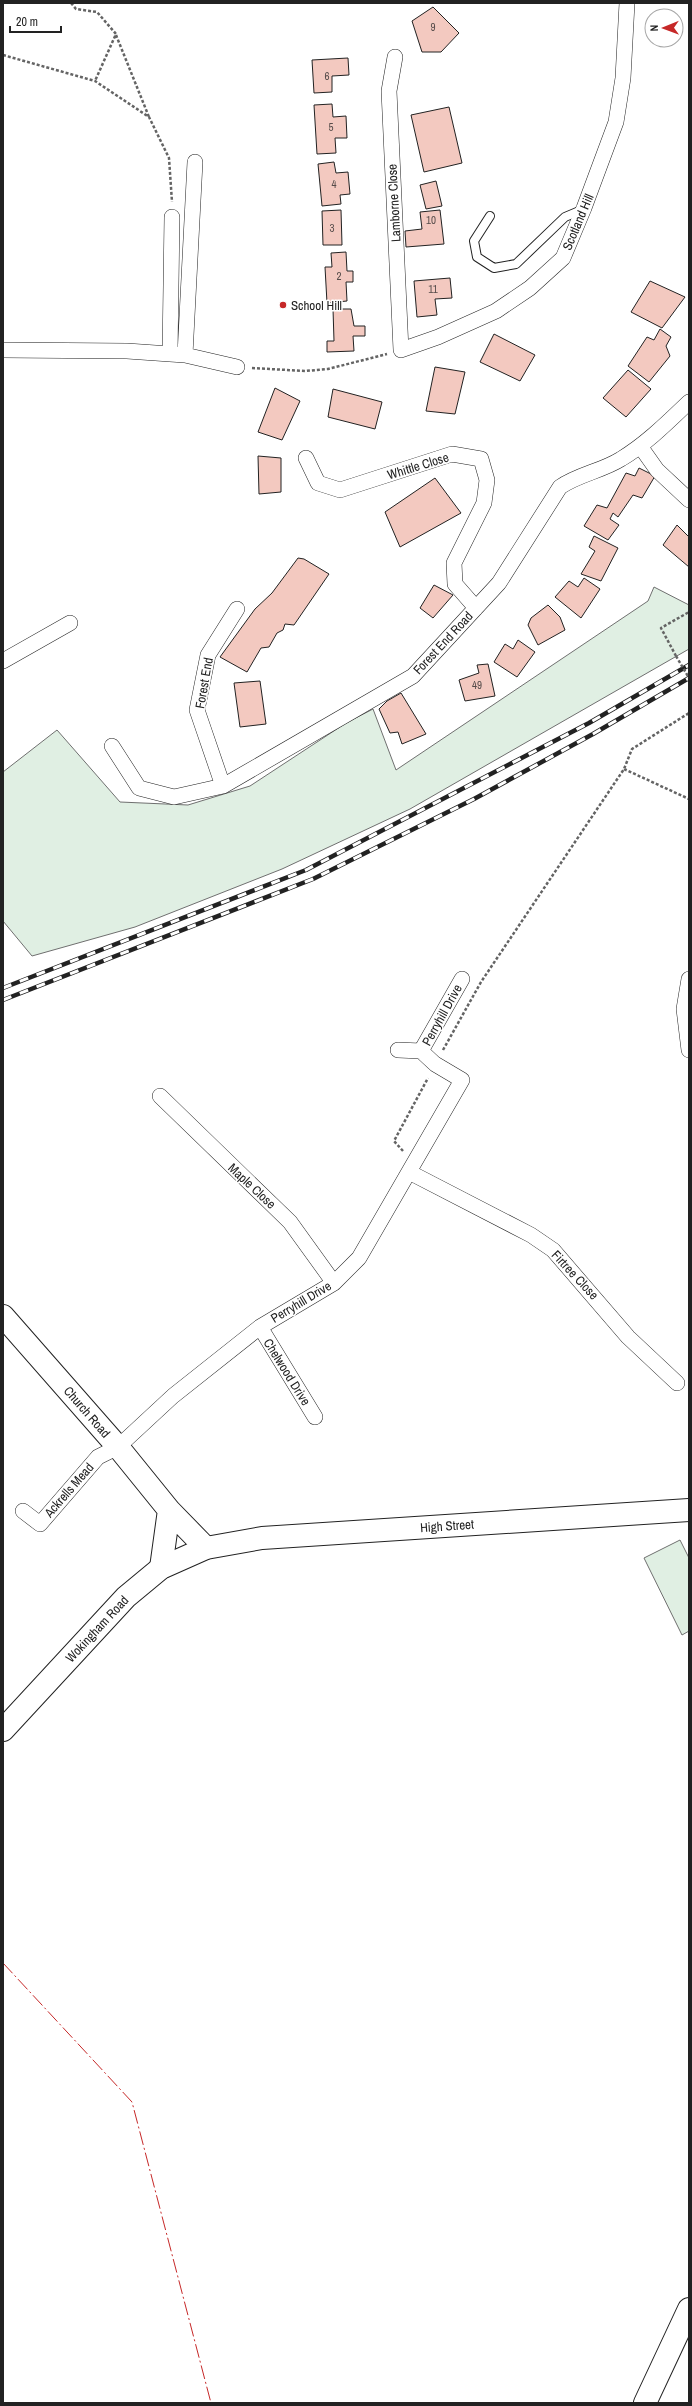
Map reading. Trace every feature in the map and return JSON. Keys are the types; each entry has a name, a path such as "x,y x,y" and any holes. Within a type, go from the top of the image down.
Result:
{"main road":[{"name":"Church Road","path":"3,1316 118,1447 169,1510 206,1548"},
{"path":"161,1568 169,1510"},
{"name":"High Street","path":"206,1548 262,1538 689,1510"},
{"name":"Wokingham Road","path":"3,1730 126,1597 161,1568 206,1548"},
{"path":"645,2403 689,2308"}],"street":[{"name":"Scotland Hill","path":"401,350 438,337 496,311 530,288 563,258 584,208 616,122 623,78 627,3"},
{"name":"Lamborne Close","path":"396,58 389,90 401,350"},
{"path":"186,355 195,162"},
{"path":"170,354 172,217"},
{"path":"3,350 127,351 186,355 237,367"},
{"name":"Forest End Road","path":"112,746 139,788 174,797 222,786 413,676 499,583 560,487 573,478 620,460 640,446 689,402"},
{"path":"640,446 657,470 689,500"},
{"name":"Whittle Close","path":"306,458 318,483 340,490 452,454 481,459 487,480 484,503 454,563 455,584 476,608"},
{"name":"Forest End","path":"222,786 197,710 208,655 237,609"},
{"path":"3,661 70,623"},
{"name":"Perryhill Drive","path":"421,1051 462,979"},
{"path":"689,979 684,1009 689,1050"},
{"name":"Perryhill Drive","path":"118,1447 173,1396 260,1327 334,1283 359,1258 462,1080 436,1064 421,1051 398,1050"},
{"name":"Maple Close","path":"160,1096 290,1222 334,1283"},
{"name":"Firtree Close","path":"409,1172 531,1235 553,1250 628,1337 677,1383"},
{"name":"Chelwood Drive","path":"260,1327 315,1417"},
{"name":"Ackrells Mead","path":"23,1511 40,1524 98,1457 118,1447"}],"lane":[{"path":"490,216 474,241 477,257 494,268 516,264 565,217 584,208"}],"path":[{"path":"71,3 76,9 97,12 116,34 149,117 169,158 172,217"},
{"path":"95,81 116,34"},
{"path":"3,55 95,81 149,117"},
{"path":"237,367 305,372 328,370 401,350"},
{"path":"689,612 661,628 689,678"},
{"path":"481,982 624,769 632,749 689,713"},
{"path":"624,769 689,799"}],"green space":[{"path":"654,587 689,605 689,649 410,809 282,869 135,927 32,956 3,921 3,772 57,730 120,802 188,805 250,786 346,723 373,709 396,770 648,601"},
{"path":"680,1540 689,1558 689,1631 682,1635 644,1558"}],"building":[{"path":"433,7 459,33 441,52 422,52 412,21"},
{"path":"348,58 349,75 332,76 332,92 314,93 312,60"},
{"path":"332,104 333,117 346,116 347,138 335,138 336,153 317,154 314,105"},
{"path":"449,107 462,163 424,172 411,115"},
{"path":"334,162 336,173 348,172 350,194 340,195 341,204 322,206 318,164"},
{"path":"436,181 442,206 426,209 420,185"},
{"path":"341,210 342,245 323,245 322,211"},
{"path":"440,210 444,244 406,247 405,231 422,229 420,212"},
{"path":"346,252 347,271 353,271 353,282 346,282 347,301 327,303 325,267 332,267 331,253"},
{"path":"450,278 452,298 435,299 437,315 417,317 414,281"},
{"path":"650,281 685,297 662,328 631,312"},
{"path":"333,309 351,309 354,326 365,326 365,336 353,336 354,351 327,352 327,341 334,341"},
{"path":"660,329 671,337 666,346 670,356 649,382 628,366 647,337 654,340"},
{"path":"494,334 535,355 520,381 480,362"},
{"path":"435,367 465,372 455,414 426,411"},
{"path":"628,370 651,389 626,417 603,398"},
{"path":"275,388 300,401 282,440 258,432"},
{"path":"333,389 382,402 375,429 328,417"},
{"path":"258,456 281,458 281,492 259,494"},
{"path":"639,468 655,476 642,498 633,495 618,517 613,513 610,519 619,525 608,540 584,526 597,505 607,508 626,473 635,476"},
{"path":"435,478 461,513 400,547 385,512"},
{"path":"677,525 689,537 689,567 663,545"},
{"path":"594,536 618,548 601,581 581,574 595,551 589,547"},
{"path":"298,558 304,559 329,574 294,625 285,624 283,630 277,633 269,647 261,648 247,672 220,657 255,609 272,593"},
{"path":"584,578 600,589 581,618 555,597 569,581 578,587"},
{"path":"434,585 453,595 433,618 420,608"},
{"path":"548,605 560,617 565,630 538,645 528,625 531,618"},
{"path":"518,640 535,652 517,677 494,662 505,644 513,649"},
{"path":"488,664 495,696 465,701 459,680 479,673 477,665"},
{"path":"260,681 266,724 240,727 234,683"},
{"path":"401,693 426,734 402,744 398,732 390,733 379,709 387,701"}],"railway":[{"path":"3,988 306,870 589,723 689,665"},
{"path":"3,1000 313,879 474,799 593,734 689,678"}],"power":[{"path":"3,1963 132,2102 211,2403"}],"place":[{"name":"School Hill","path":"283,305"}]}
